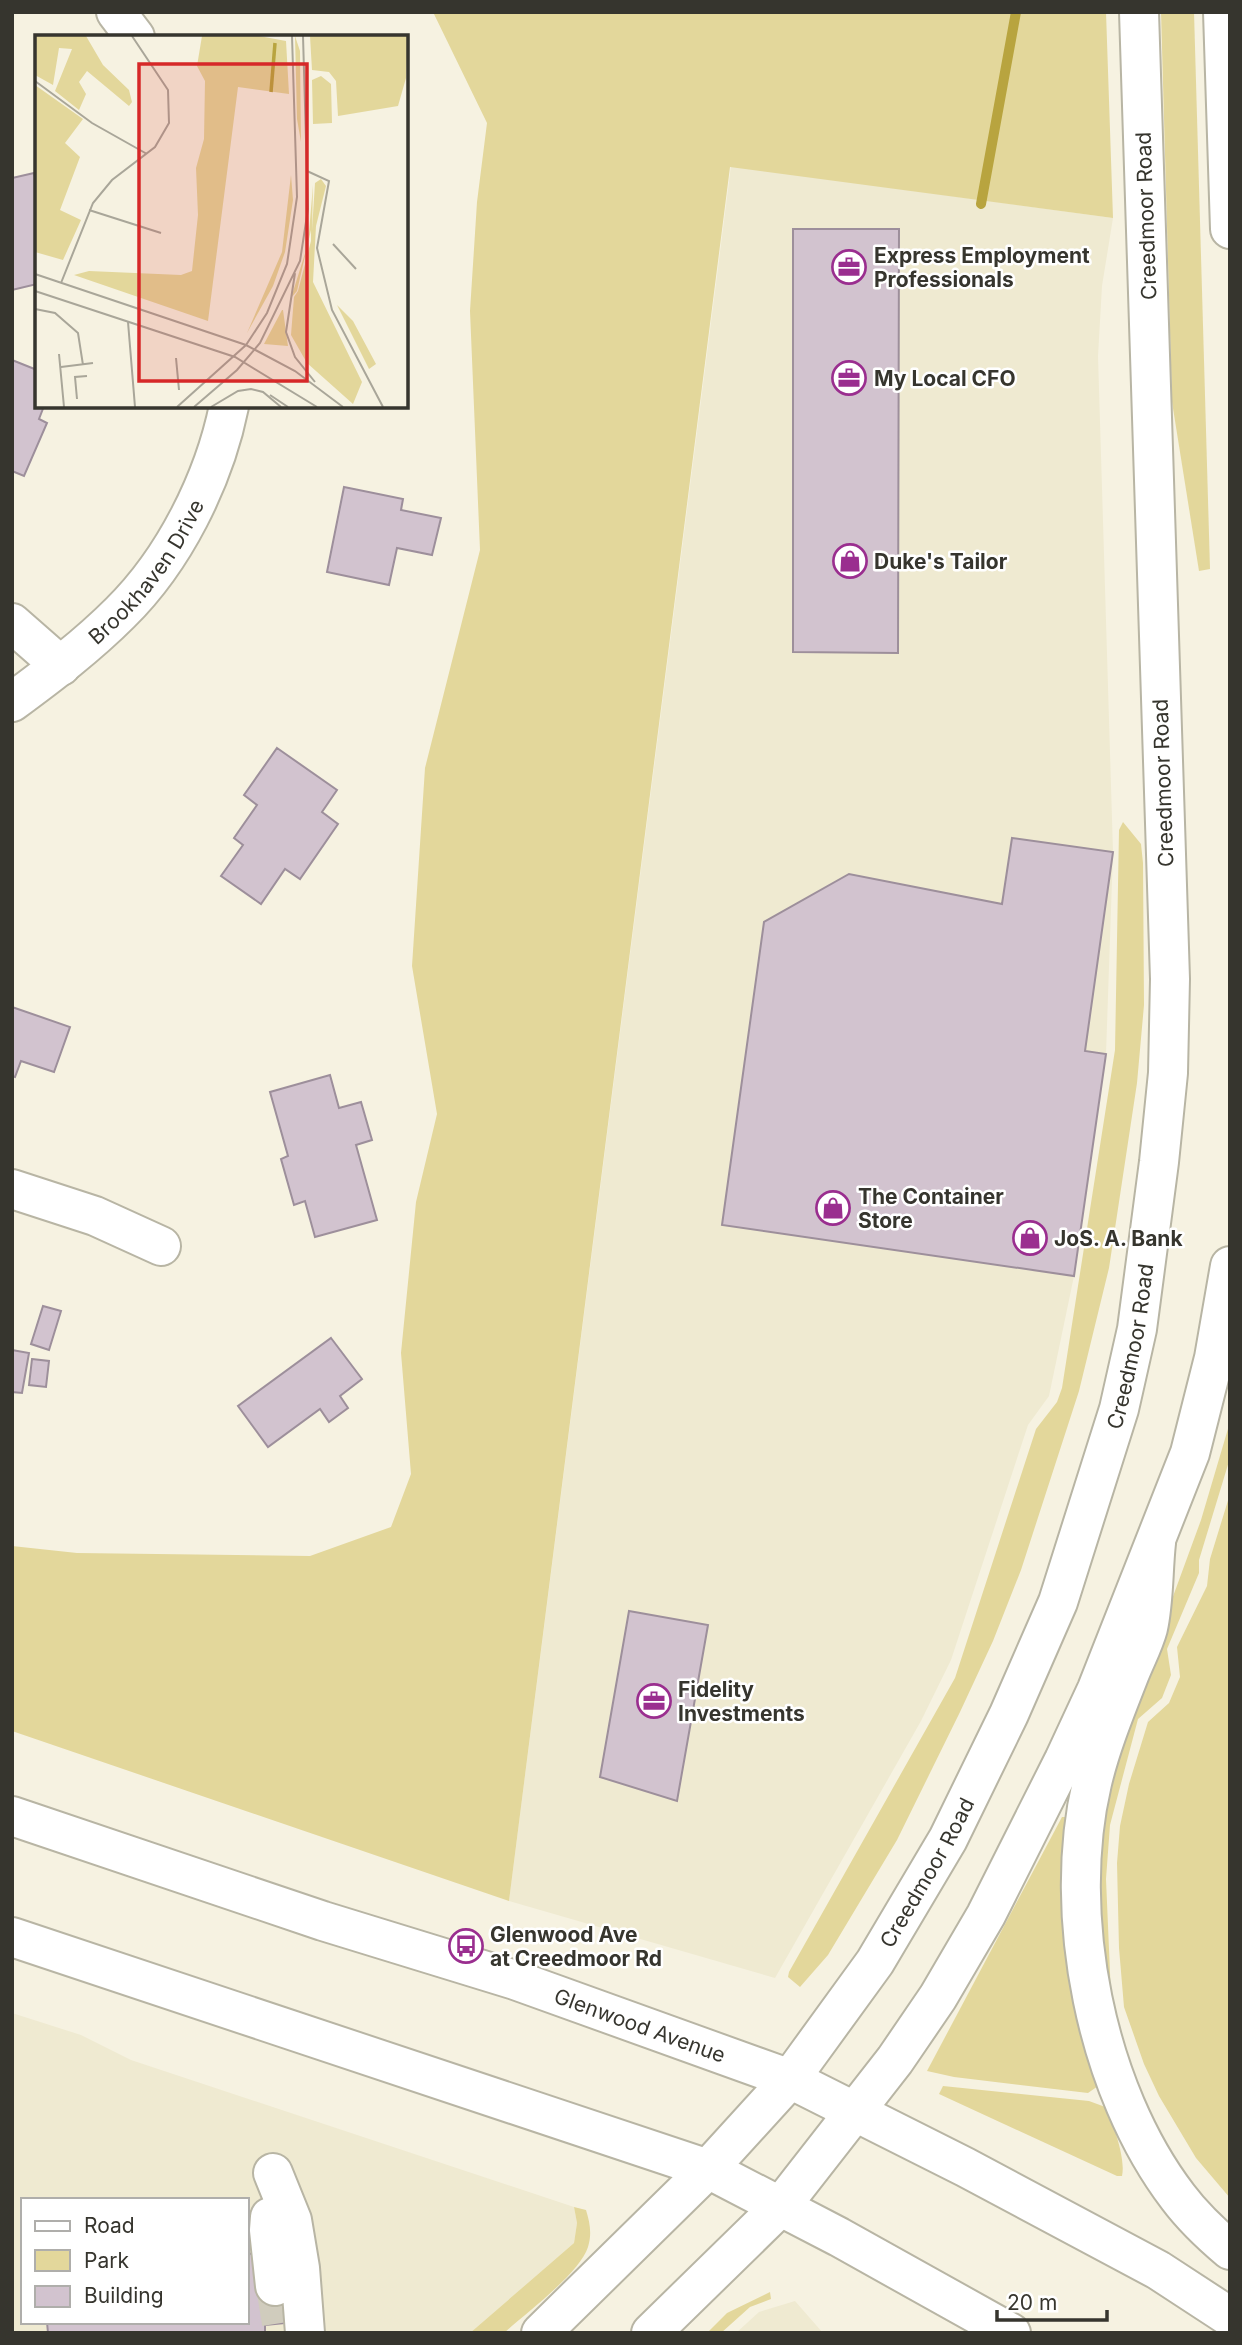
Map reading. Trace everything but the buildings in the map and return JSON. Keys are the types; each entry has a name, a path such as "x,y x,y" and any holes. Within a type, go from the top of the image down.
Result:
{"main road":[{"path":"116,12 133,35"},
{"name":"Creedmoor Road","path":"541,2333 708,2169 790,2080 875,1962 947,1839 1009,1714 1058,1602 1119,1409 1137,1329 1159,1162 1168,1073 1170,979 1139,12"},
{"path":"1223,12 1230,229"},
{"name":"Brookhaven Drive","path":"12,702 61,666 121,612 165,558 187,521 207,478 223,437 229,408"},
{"path":"12,623 61,666"},
{"path":"12,1189 95,1216 161,1246"},
{"path":"651,2333 781,2206 909,2039 938,1997 986,1915 1097,1689 1190,1453 1214,1358 1230,1266"},
{"path":"1156,1543 1147,1628 1103,1743 1092,1785 1082,1866 1083,1939 1088,1978 1101,2035 1119,2089 1137,2127 1177,2197 1201,2225 1230,2250"},
{"name":"Glenwood Avenue","path":"12,1816 323,1921 515,1980 790,2080 855,2111 1157,2270 1230,2317"},
{"path":"12,1937 708,2169 781,2206 1011,2333"},
{"path":"275,2286 269,2230 273,2173 292,2220 300,2267 289,2330"}],"shaded area":[{"path":"731,166 1113,218 1102,286 1098,356 1113,852 1106,1054 1074,1276 1049,1396 1028,1425 951,1660 921,1721 775,1978 509,1901"},
{"path":"12,2013 81,2035 131,2060 574,2207 577,2223 574,2243 470,2333 12,2333"},
{"path":"795,2301 823,2333 736,2333 759,2312"}],"green space":[{"path":"433,12 1106,12 1113,218 730,167 509,1901 12,1731 12,1546 77,1553 310,1556 391,1527 411,1474 401,1353 416,1202 437,1114 412,966 425,768 480,550 470,311 477,202 487,123"},
{"path":"1161,12 1194,12 1210,569 1199,571 1172,402"},
{"path":"1123,822 1141,844 1144,1005 1137,1083 1109,1268 1079,1391 1021,1570 993,1641 960,1712 897,1840 828,1955 800,1987 788,1977 789,1972 955,1678 1036,1429 1057,1402 1062,1388 1115,1050 1119,830"},
{"path":"1230,1422 1230,1458 1199,1560 1199,1573 1167,1649 1171,1675 1162,1698 1138,1719 1110,1825 1106,1879 1111,1996 1097,1934 1104,1806 1123,1733 1201,1520"},
{"path":"1230,1494 1230,2198 1196,2158 1159,2096 1144,2064 1124,2007 1119,1948 1117,1863 1120,1826 1129,1784 1148,1722 1169,1703 1180,1677 1177,1647 1207,1586 1210,1559"},
{"path":"1062,1817 1067,1817 1101,2084 1088,2093 954,2077 927,2071"},
{"path":"943,2086 1089,2101 1108,2108 1121,2151 1122,2176 939,2094"},
{"path":"574,2207 586,2210 590,2233 588,2247 574,2269 551,2293 504,2333 470,2333 574,2243 577,2223"},
{"path":"770,2292 771,2299 750,2307 721,2333 707,2333 727,2313"}],"waterway":[{"path":"981,204 1016,12"}],"tunnel":[{"path":"275,2286 281,2323"}],"place":[{"name":"Express Employment Professionals","path":"849,267"},
{"name":"My Local CFO","path":"849,378"},
{"name":"Duke's Tailor","path":"850,561"},
{"name":"The Container Store","path":"833,1208"},
{"name":"JoS. A. Bank","path":"1030,1238"},
{"name":"Fidelity Investments","path":"654,1701"},
{"name":"Glenwood Ave at Creedmoor Rd","path":"466,1946"}]}
